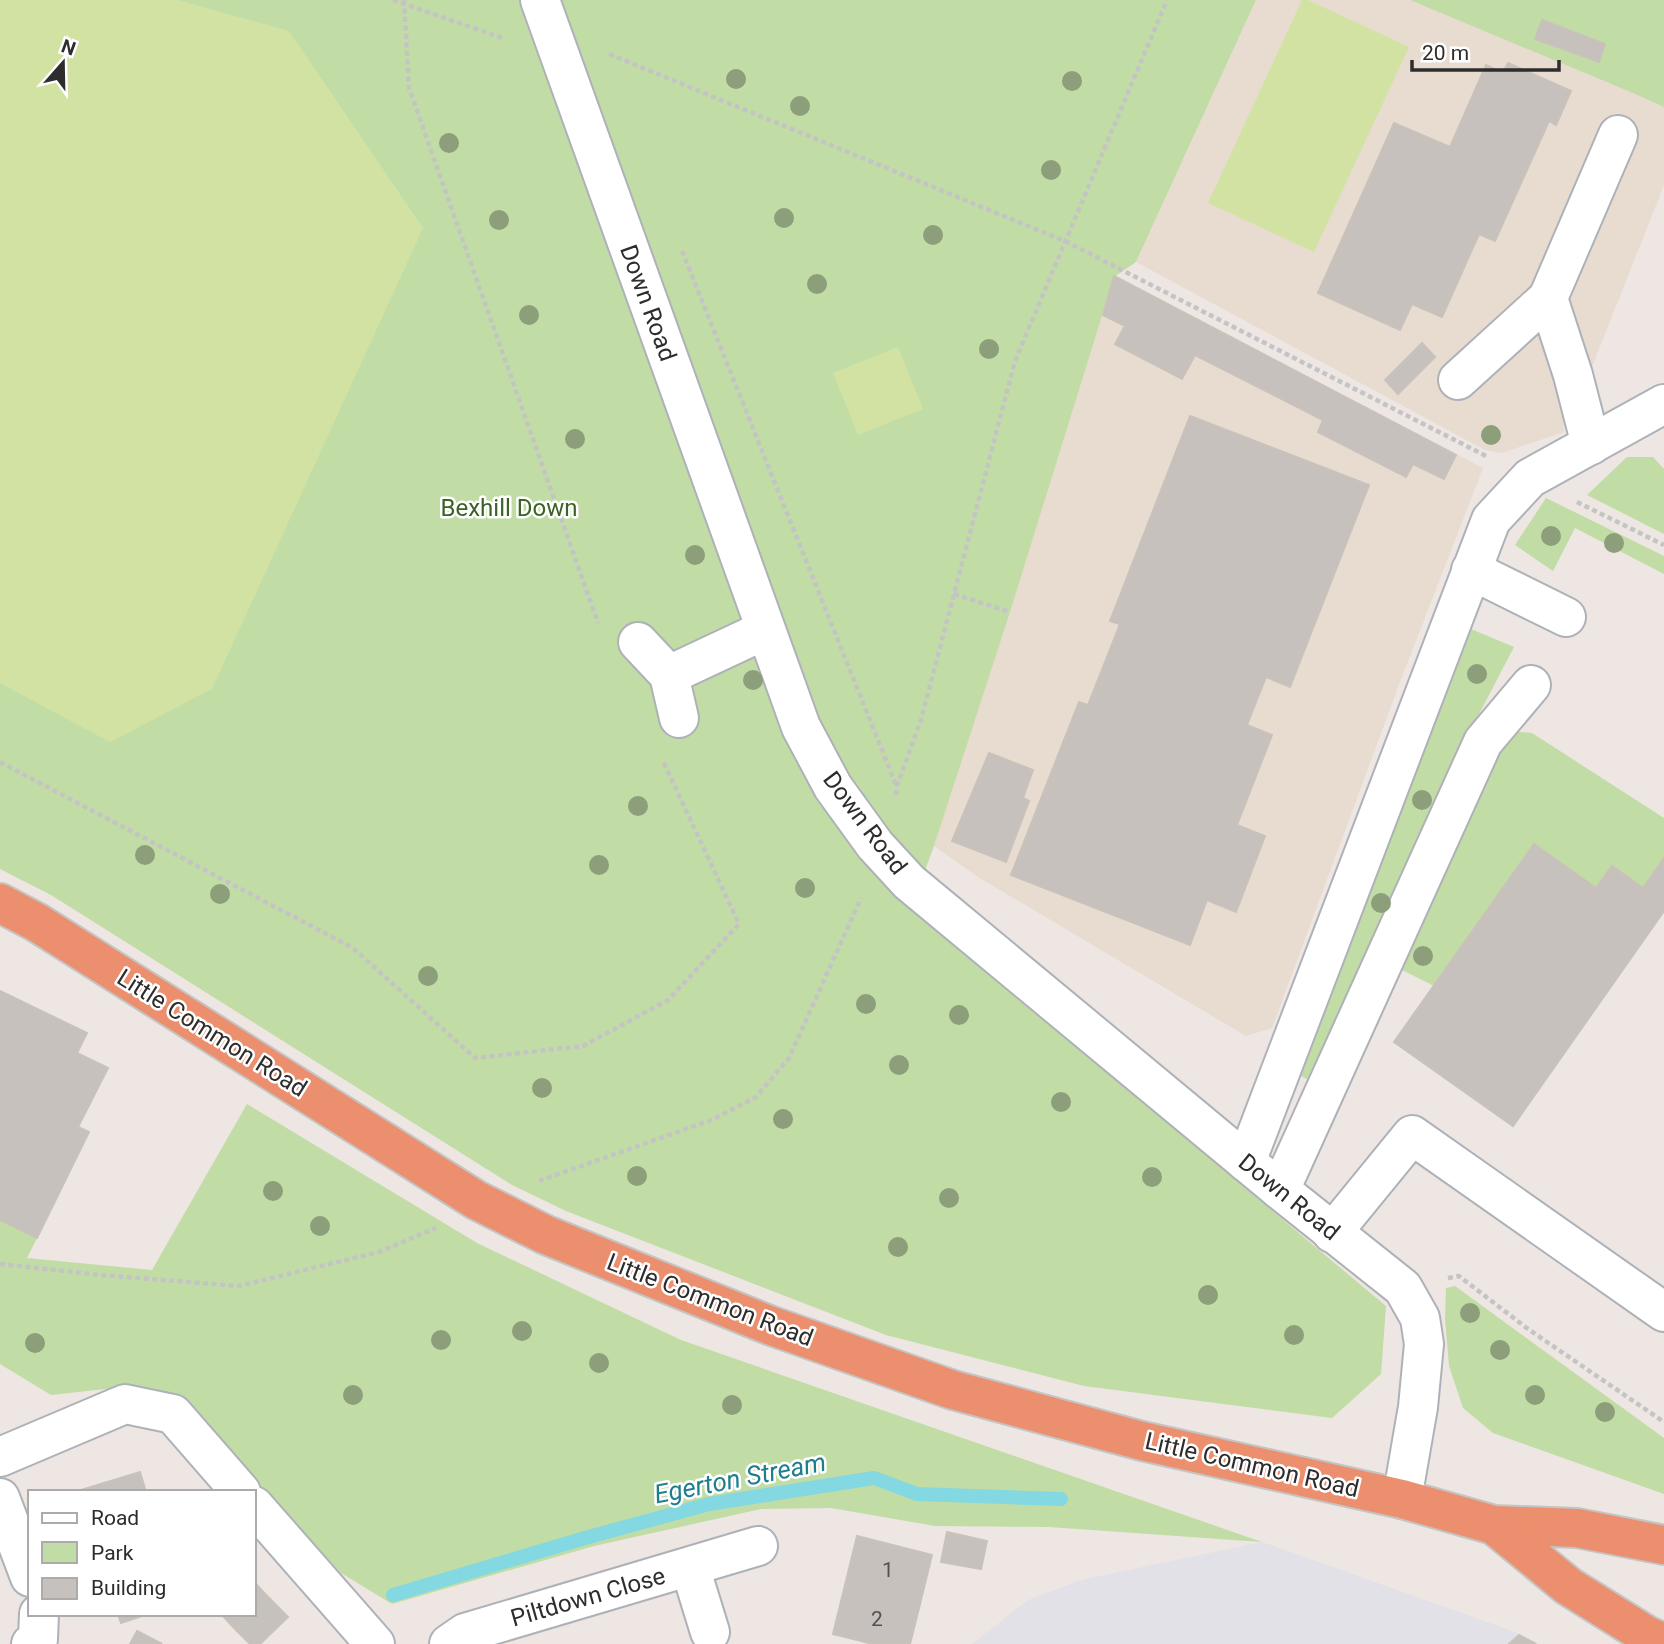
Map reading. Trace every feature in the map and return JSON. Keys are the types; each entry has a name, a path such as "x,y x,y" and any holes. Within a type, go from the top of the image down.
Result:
{"highway":[{"name":"Little Common Road","path":"0,904 36,922 464,1192 511,1218 769,1325 953,1390 1142,1441 1402,1499 1494,1524 1577,1528 1664,1545"},
{"name":"Little Common Road","path":"1494,1524 1568,1586 1648,1636 1664,1643"}],"street":[{"name":"Down Road","path":"540,0 801,727 833,787 875,845 909,882 1332,1233 1403,1288 1420,1318 1424,1344 1418,1407 1402,1499"},
{"path":"1458,380 1548,298 1618,135"},
{"path":"1548,298 1573,375 1591,445"},
{"path":"1246,1162 1491,520 1530,478 1664,404"},
{"path":"1471,570 1566,617"},
{"path":"669,676 765,630"},
{"path":"638,642 669,676 679,718"},
{"path":"1280,1190 1483,742 1531,685"},
{"path":"1332,1233 1412,1135 1664,1312"},
{"path":"0,1457 125,1404 173,1414 240,1490"},
{"path":"0,1498 28,1572"},
{"path":"256,1508 375,1644"},
{"name":"Piltdown Close","path":"449,1644 465,1633 758,1546"},
{"name":"Piltdown Close","path":"690,1567 710,1632"},
{"path":"31,1644 38,1639 39,1616"}],"path":[{"path":"393,0 506,40 560,54"},
{"path":"511,1218 531,1184 714,1119 756,1097 789,1059 867,883 861,877 875,845 893,827 897,786 921,720 1015,361 1167,0"},
{"path":"404,2 409,88 601,631"},
{"path":"607,64 602,51 1067,242 1664,545"},
{"path":"679,245 897,786"},
{"path":"954,594 1010,612"},
{"path":"0,762 353,948 475,1058 583,1046 668,1000 739,924 659,753"},
{"path":"0,1264 239,1286 379,1252 435,1228"},
{"path":"1403,1288 1459,1276 1528,1329 1664,1422"}],"shaded area":[{"path":"1256,0 1664,0 1664,185 1590,372 1560,376 1564,432 1502,453 1485,450 1136,262"},
{"path":"1114,276 1483,468 1400,682 1272,1028 1246,1036 978,877 934,846"},
{"path":"1262,1542 1515,1632 1539,1644 972,1644 1028,1600 1081,1580"}],"green space":[{"name":"Bexhill Down","path":"0,0 1256,0 1136,262 1114,277 1010,612 911,909 1386,1306 1381,1374 1332,1418 1084,1386 886,1335 566,1211 512,1185 51,895 0,869"},
{"path":"0,0 178,0 289,31 423,228 212,689 110,742 0,683"},
{"path":"1302,0 1308,0 1409,47 1314,252 1208,203"},
{"path":"1410,0 1664,0 1664,107 1633,93"},
{"path":"898,347 923,409 858,435 833,373"},
{"path":"1627,457 1653,457 1664,469 1664,534 1587,495"},
{"path":"1546,498 1664,556 1664,574 1575,528 1553,571 1515,545"},
{"path":"1471,629 1514,647 1478,716 1312,1082 1301,1076"},
{"path":"1510,731 1532,733 1664,818 1664,858 1643,888 1612,866 1596,888 1534,844 1434,986 1402,970 1495,751"},
{"path":"247,1104 477,1243 681,1340 1262,1542 1049,1527 935,1526 831,1508 761,1509 594,1546 392,1604 341,1573 178,1395 123,1387 51,1395 0,1364 0,1220 37,1238 27,1258 152,1270"},
{"path":"1455,1286 1664,1438 1664,1494 1493,1433 1463,1408 1449,1366 1445,1318 1446,1288"}],"building":[{"path":"1542,20 1605,44 1599,62 1535,39"},
{"path":"1508,63 1571,91 1556,125 1549,121 1495,241 1479,234 1442,317 1412,304 1400,330 1318,293 1394,123 1450,147 1486,65 1503,73"},
{"path":"1114,276 1456,455 1444,479 1413,464 1406,477 1318,432 1323,420 1195,355 1182,379 1115,344 1125,326 1103,315"},
{"path":"1422,343 1435,357 1398,394 1385,380"},
{"path":"1190,416 1369,485 1290,687 1266,677 1247,725 1272,735 1237,825 1265,836 1236,912 1207,900 1190,945 1011,875 1079,702 1088,705 1120,624 1110,621"},
{"path":"989,753 1033,770 1023,798 1029,801 1006,862 952,841"},
{"path":"1534,844 1596,888 1612,866 1643,888 1664,858 1664,911 1513,1126 1394,1042"},
{"path":"0,991 87,1033 77,1053 108,1068 78,1127 89,1132 37,1238 0,1220"},
{"path":"140,1472 145,1490 81,1490"},
{"path":"947,1532 987,1541 981,1569 941,1562"},
{"path":"857,1536 932,1555 920,1604 845,1585"},
{"path":"256,1584 270,1599 256,1613"},
{"path":"845,1585 920,1604 910,1644 873,1644 833,1634"},
{"path":"270,1599 288,1617 260,1644 250,1644 237,1631 252,1616 256,1616 256,1613"},
{"path":"119,1616 142,1616 121,1623"},
{"path":"223,1616 252,1616 237,1631"},
{"path":"137,1631 162,1644 130,1644"},
{"path":"1519,1635 1536,1644 1509,1644"}],"waterway":[{"name":"Egerton Stream","path":"393,1595 709,1504 874,1478 917,1494 1061,1499"}]}
